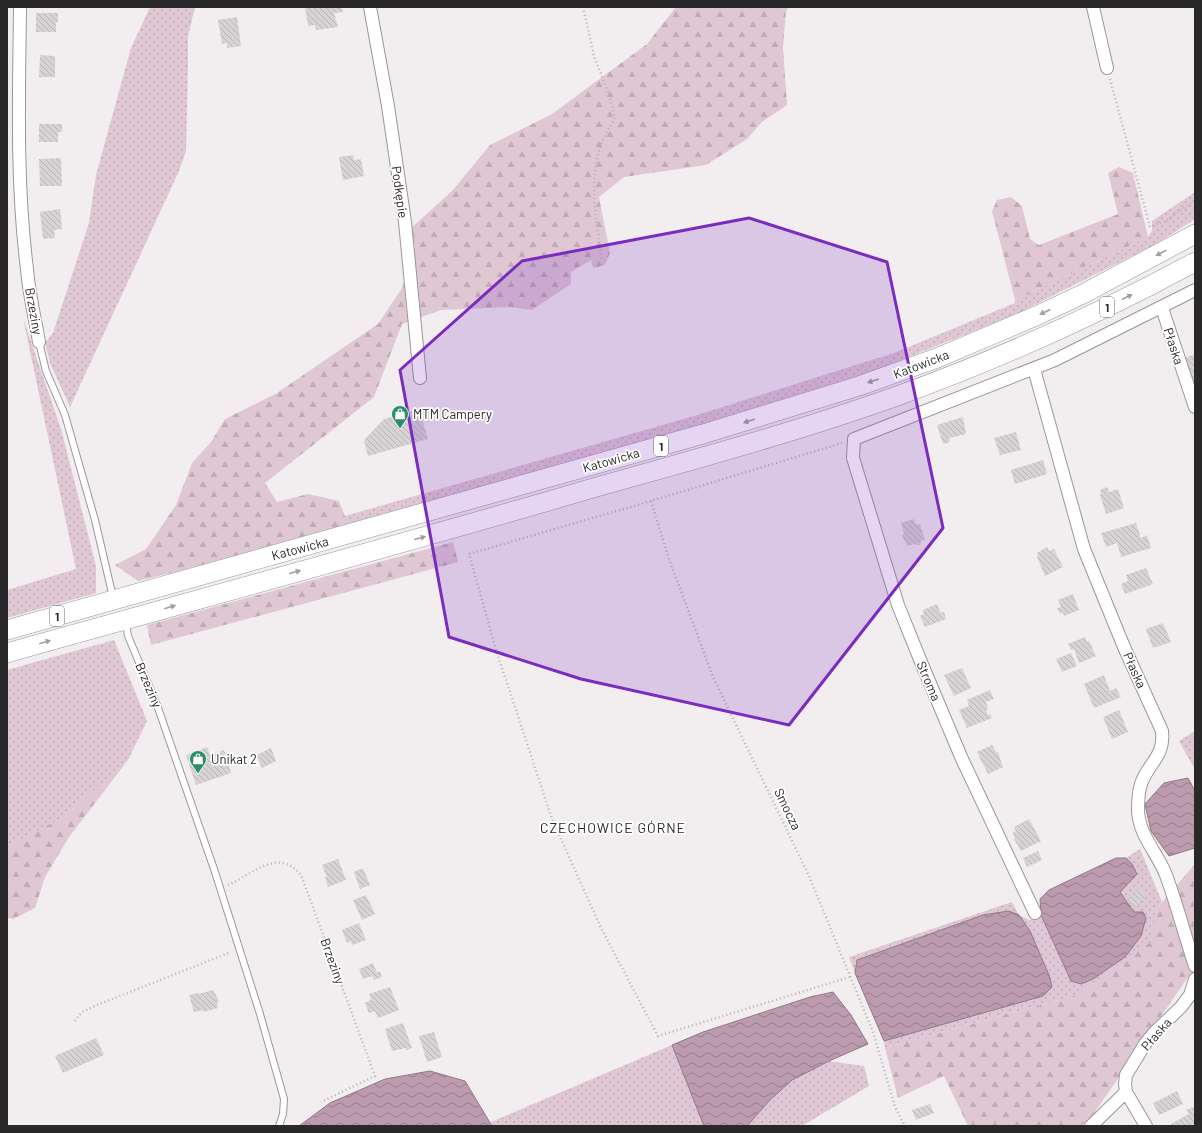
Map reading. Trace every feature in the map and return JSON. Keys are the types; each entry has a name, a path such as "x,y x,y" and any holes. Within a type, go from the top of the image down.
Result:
{"main road":[{"name":"Katowicka","path":"7,630 696,436 859,386 937,358 1036,316 1089,291 1195,234"},
{"name":"Katowicka","path":"7,652 461,526 829,419 953,375 1044,337 1147,288 1195,262"}],"street":[{"name":"Brzeziny","path":"20,7 19,138 22,219 27,271 39,342"},
{"name":"Podkępie","path":"370,7 388,106 405,222 420,378"},
{"path":"1093,7 1107,68"},
{"path":"854,439 1034,369 1162,308 1195,290"},
{"name":"Płaska","path":"1162,308 1195,407"},
{"name":"Płaska","path":"1034,369 1084,549 1124,647 1162,731 1163,741 1161,748 1141,783 1138,796 1138,812 1140,824 1146,838 1166,875 1195,966"},
{"name":"Stroma","path":"854,439 853,458 898,605 962,759 1035,913"},
{"name":"Płaska","path":"1126,1092 1126,1075 1130,1067 1154,1033 1181,1007 1190,995 1195,979"},
{"path":"1091,1126 1126,1092 1146,1126"}],"lane":[{"name":"Brzeziny","path":"39,342 46,371 64,415 95,520 112,593 106,603"},
{"name":"Brzeziny","path":"127,619 126,627 128,636 158,705 220,888 260,1014 284,1099 283,1114 279,1126"}],"path":[{"path":"583,7 594,56 609,94 615,118 599,150 594,174 602,259"},
{"path":"1107,68 1150,227 1169,219 1195,200"},
{"path":"850,977 658,1036 601,928 552,819 497,653 469,554 651,501 854,439"},
{"name":"Smocza","path":"651,501 669,559 713,677 809,876 873,1032 895,1107 905,1126"},
{"name":"Brzeziny","path":"220,888 238,881 272,862 285,863 294,867 301,875 375,1076 321,1102"},
{"path":"75,1020 82,1012 97,1005 240,949"}],"highlighted area":[{"path":"749,218 887,262 943,528 789,725 581,679 449,637 400,370 522,261"}],"green space":[{"path":"150,7 195,7 188,36 186,151 179,171 70,407 50,363 45,343 53,333 89,223 96,175 131,48"},
{"path":"676,7 789,7 786,11 783,48 787,105 762,122 747,139 706,165 624,177 599,197 610,253 605,265 593,268 591,260 571,272 571,284 532,310 510,307 441,310 402,324 374,397 265,483 277,502 308,494 339,501 348,524 215,562 138,581 115,565 146,549 176,505 192,463 211,442 225,419 277,393 378,324 402,288 415,247 409,230 452,191 490,145 552,114 647,44"},
{"path":"1119,167 1133,173 1148,237 1015,300 992,211 997,200 1011,197 1022,206 1030,239 1039,245 1118,214 1108,173"},
{"path":"1195,192 1195,219 1156,244 1014,315 876,370 708,423 346,525 345,516 694,416 894,353 1015,303 1015,300 1148,237 1152,231 1152,221"},
{"path":"23,318 61,429 96,566 96,593 7,618 7,590 76,569"},
{"path":"453,542 458,562 151,645 147,625"},
{"path":"114,640 147,721 128,760 65,816 7,847 7,670"},
{"path":"1195,731 1195,770 1179,741"},
{"path":"128,760 69,837 45,877 35,908 13,919 7,918 7,847 65,816"},
{"path":"1140,849 1162,902 1156,909 1153,941 1077,995 885,1048 884,1041 1043,996 1049,975 1030,931 1019,915 1029,920 1041,915 1063,964 1134,912 1120,892 1132,864 1126,858"},
{"path":"1195,864 1195,967 1090,1119 1081,1126 968,1126 944,1076 898,1098 885,1048 1077,995 1152,941 1156,909"},
{"path":"1012,902 1019,915 1009,911 983,915 857,960 855,973 849,957"},
{"path":"672,1045 704,1126 492,1126 491,1122"},
{"path":"828,1061 864,1066 869,1086 802,1126 747,1126 769,1101 792,1080"}],"water":[{"path":"1188,778 1195,791 1195,848 1169,856 1151,831 1145,804 1164,783"},
{"path":"1116,858 1126,858 1132,864 1137,874 1120,892 1134,912 1143,912 1146,918 1141,936 1125,957 1093,979 1081,984 1071,981 1041,915 1040,899 1049,890"},
{"path":"1009,911 1019,915 1030,931 1049,975 1052,987 1043,996 884,1041 855,973 857,960 983,915"},
{"path":"833,992 851,1015 868,1044 829,1061 792,1080 769,1101 747,1126 704,1126 672,1045 703,1032 810,997"},
{"path":"430,1071 465,1081 492,1126 299,1126 330,1103 385,1079"}],"building":[{"path":"305,7 342,7 343,12 334,13 338,27 316,30 315,25 308,26"},
{"path":"36,13 58,13 56,32 36,32"},
{"path":"237,17 241,46 227,48 227,43 222,44 218,20"},
{"path":"40,55 55,56 55,77 39,77"},
{"path":"39,124 62,124 62,132 58,132 58,142 39,142"},
{"path":"353,155 354,160 361,159 364,176 343,180 339,157"},
{"path":"61,158 62,186 40,186 39,159"},
{"path":"60,209 62,229 54,230 55,238 43,239 40,212"},
{"path":"1195,354 1195,380 1191,381 1184,358"},
{"name":"MTM Campery","path":"419,409 428,439 368,456 364,440 384,419"},
{"path":"963,417 966,434 949,438 950,442 943,444 937,425"},
{"path":"1016,432 1021,450 1000,455 994,438"},
{"path":"1043,460 1047,474 1015,484 1011,470"},
{"path":"1107,487 1109,492 1118,489 1124,508 1106,514 1100,495 1100,490"},
{"path":"914,519 916,525 920,524 925,540 921,541 920,545 915,544 907,546 902,535 904,534 901,523"},
{"path":"1136,523 1141,538 1147,535 1151,548 1121,557 1117,543 1106,547 1101,533"},
{"path":"1047,547 1049,551 1054,549 1063,567 1045,576 1037,557 1037,553"},
{"path":"1146,568 1153,584 1125,594 1121,584 1128,581 1126,575"},
{"path":"1073,594 1079,610 1064,616 1063,612 1060,614 1057,608 1061,607 1058,600"},
{"path":"937,604 941,613 944,612 946,619 925,627 920,616 924,614 923,610"},
{"path":"1163,623 1171,642 1153,648 1146,629"},
{"path":"1085,637 1087,642 1089,641 1096,656 1079,663 1074,649 1071,650 1068,644"},
{"path":"1071,653 1077,666 1062,672 1056,659"},
{"path":"962,668 971,688 954,696 944,675"},
{"path":"1104,675 1110,691 1116,688 1121,697 1094,708 1084,684"},
{"path":"990,690 994,699 986,702 988,709 986,710 988,715 990,714 992,718 967,728 959,710 969,706 967,700"},
{"path":"1119,710 1128,732 1112,739 1103,717"},
{"path":"992,745 996,752 998,752 1003,767 988,774 977,752"},
{"path":"207,747 210,755 224,750 227,758 230,757 232,764 229,765 231,773 196,785 186,755"},
{"path":"271,748 276,761 262,768 256,755"},
{"path":"1029,819 1041,841 1021,851 1014,839 1013,833 1016,831 1014,827"},
{"path":"1038,851 1042,860 1027,867 1023,858"},
{"path":"338,859 346,880 328,887 325,877 327,877 322,865"},
{"path":"363,868 370,885 360,889 354,872"},
{"path":"1139,889 1147,896 1135,908 1127,901"},
{"path":"366,895 375,914 362,920 353,900"},
{"path":"359,923 366,940 352,945 351,941 347,943 342,930"},
{"path":"373,963 377,973 380,971 382,977 374,980 372,976 363,979 359,969"},
{"path":"390,987 399,1010 378,1018 375,1011 369,1013 365,1003 371,1000 369,994"},
{"path":"213,990 219,1001 217,1002 218,1008 203,1012 203,1010 194,1012 189,995"},
{"path":"403,1023 412,1048 407,1050 406,1048 392,1051 385,1029"},
{"path":"434,1032 442,1057 427,1062 419,1036"},
{"path":"96,1038 104,1055 63,1073 55,1056"},
{"path":"1177,1091 1183,1104 1159,1115 1153,1103"},
{"path":"930,1104 934,1113 916,1120 912,1110"},
{"path":"1193,1107 1195,1111 1195,1126 1172,1126 1171,1124 1189,1114 1186,1110"}],"place":[{"name":"MTM Campery","path":"400,429"},
{"name":"Unikat 2","path":"198,774"}],"district":[{"name":"CZECHOWICE GÓRNE","path":"613,827"}]}
